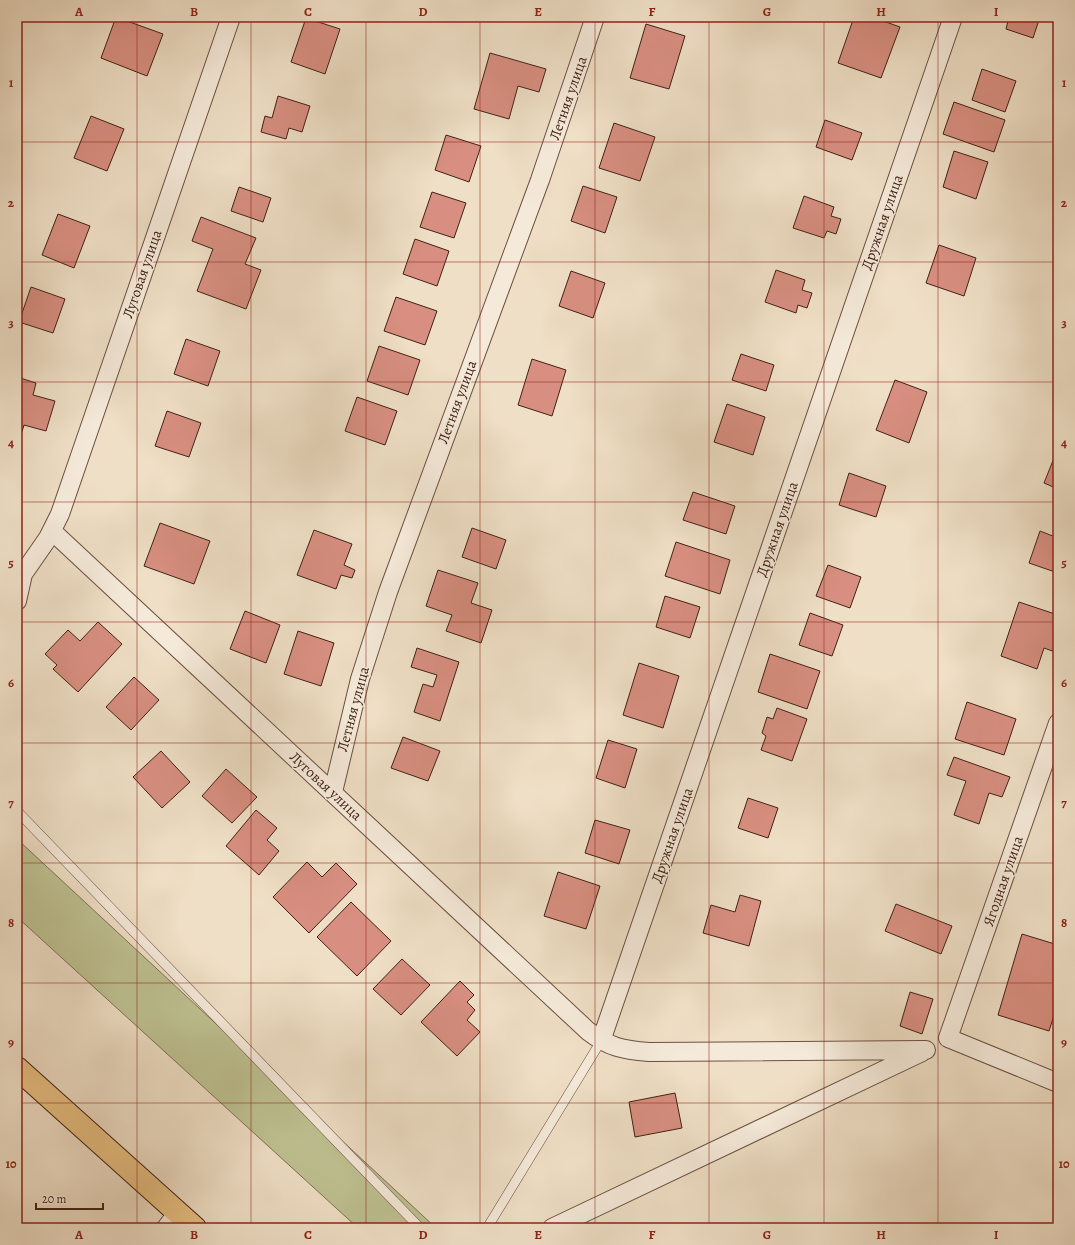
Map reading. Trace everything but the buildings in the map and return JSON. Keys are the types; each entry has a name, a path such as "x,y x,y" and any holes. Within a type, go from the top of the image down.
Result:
{"main road":[{"path":"17,1068 172,1220 195,1228"}],"street":[{"name":"Луговая улица","path":"17,601 23,574 52,531 60,514 231,17"},
{"name":"Летняя улица","path":"333,792 360,679 388,592 540,180 595,17"},
{"name":"Дружная улица","path":"601,1041 953,17"},
{"name":"Луговая улица","path":"52,531 588,1031 601,1041 630,1051 649,1052 926,1050 552,1228"},
{"name":"Ягодная улица","path":"1058,723 948,1038 1058,1083"}],"lane":[{"path":"17,811 420,1228"},
{"path":"488,1228 601,1041"}],"green space":[{"path":"17,839 436,1228 358,1228 17,917"}]}
